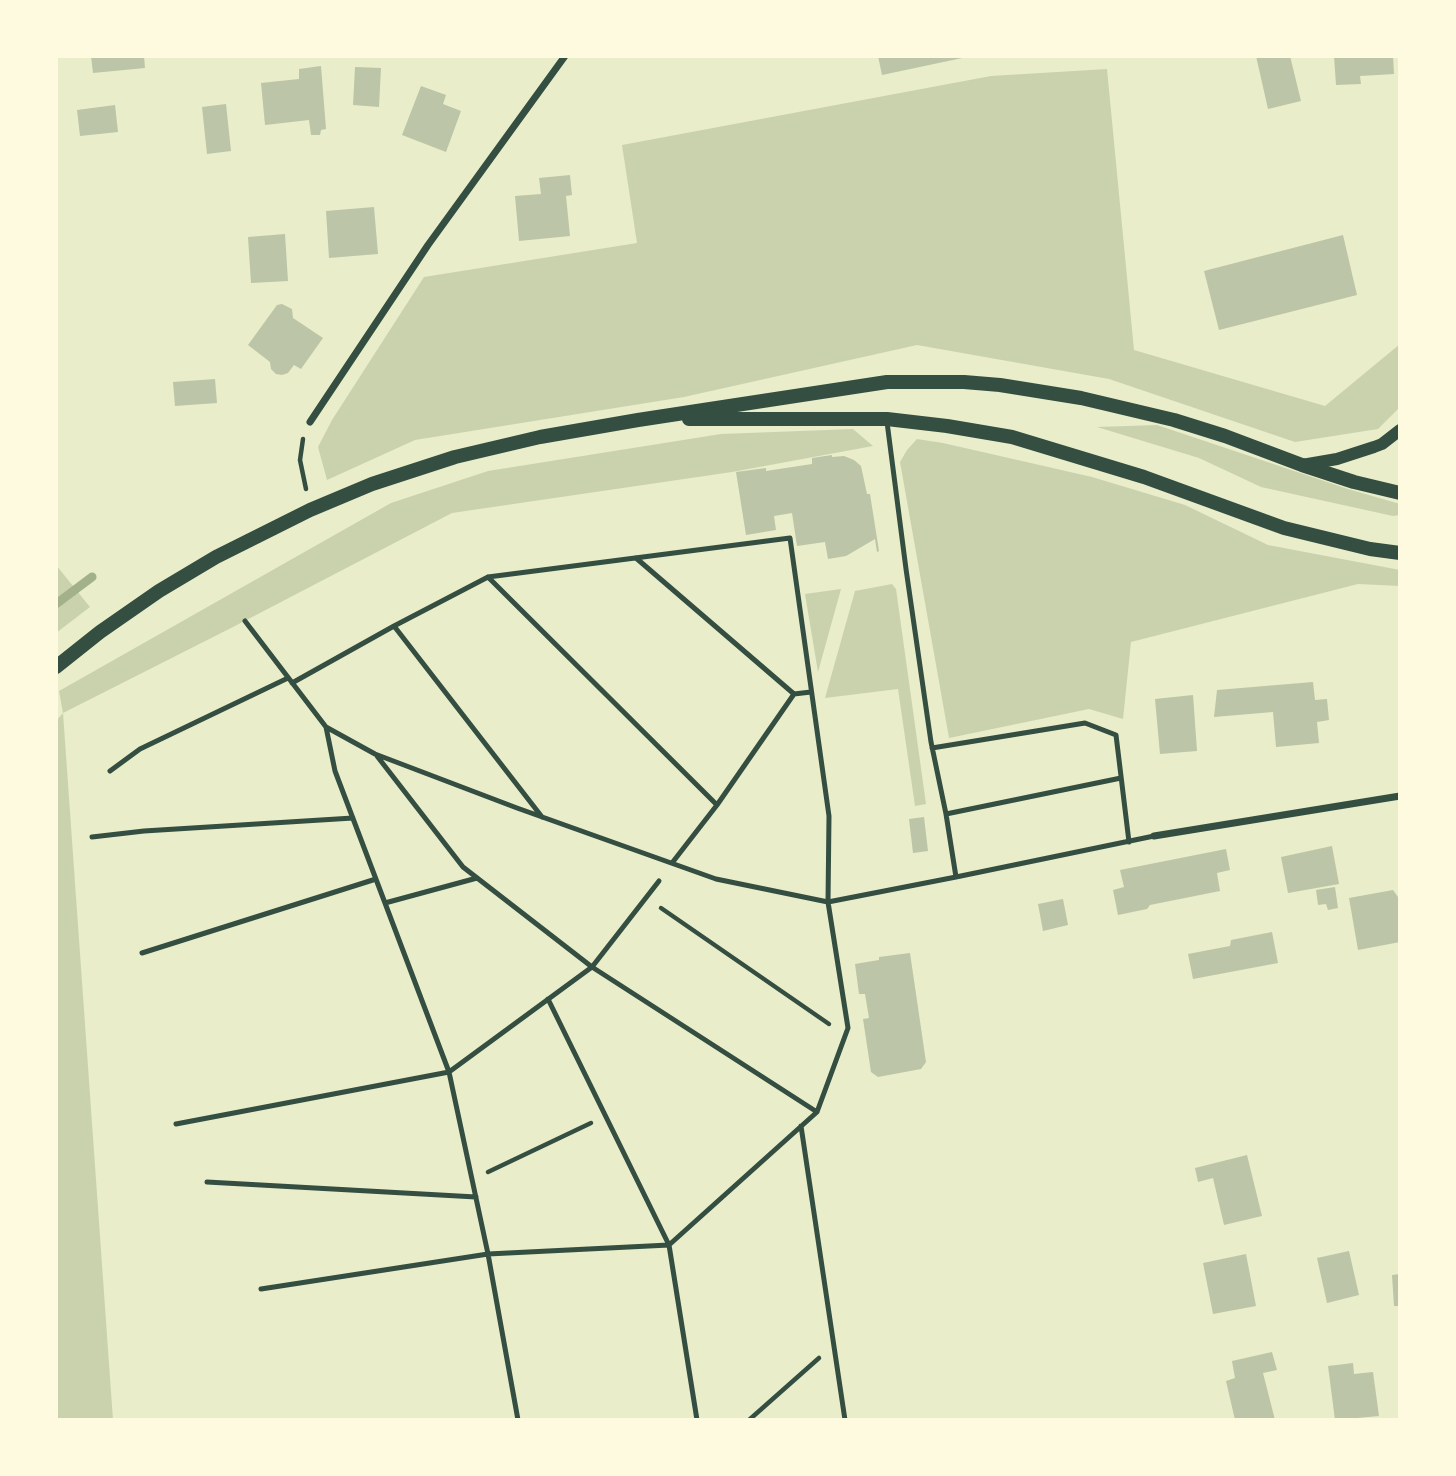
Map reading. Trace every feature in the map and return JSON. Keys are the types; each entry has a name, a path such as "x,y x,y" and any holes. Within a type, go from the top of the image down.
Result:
{"main road":[{"path":"56,667 159,591 216,557 310,510 372,484 455,457 541,436 887,382 964,382 1038,390 1126,408 1225,436 1354,482 1400,493"},
{"path":"638,420 887,419 1012,437 1144,477 1284,528 1370,549 1400,553"}],"street":[{"path":"310,422 428,245 565,56"},
{"path":"1303,465 1374,447 1400,430"},
{"path":"1154,836 1400,796"}],"lane":[{"path":"887,419 932,748 956,877"},
{"path":"110,771 140,749 290,680 488,577 790,538 830,816 828,902 848,1028 817,1112 669,1245 488,1254 261,1289"},
{"path":"636,558 794,694 811,692"},
{"path":"488,577 717,805"},
{"path":"245,621 326,727 375,754 716,879 828,902 1154,836"},
{"path":"394,626 542,817"},
{"path":"672,863 717,805 794,694"},
{"path":"932,748 1085,723 1115,735 1129,842"},
{"path":"326,727 335,771 449,1072 488,1254 519,1420"},
{"path":"375,754 463,867 592,967 817,1112"},
{"path":"946,814 1121,778"},
{"path":"92,837 144,831 353,818"},
{"path":"142,953 376,878"},
{"path":"385,903 477,878"},
{"path":"176,1124 449,1072 592,967 659,881"},
{"path":"548,999 669,1245 698,1420"},
{"path":"801,1126 845,1420"},
{"path":"206,1182 476,1197"}],"path":[{"path":"310,422 300,460 310,510"},
{"path":"646,897 845,1035"},
{"path":"472,1180 606,1117"},
{"path":"750,1420 834,1345"}],"green space":[{"path":"1107,69 1134,350 1325,406 1400,344 1400,407 1378,429 1295,442 1109,379 917,345 684,397 415,440 327,480 318,447 332,420 424,277 637,243 622,145 991,76"},
{"path":"1157,425 1400,504 1400,515 1393,516 1261,487 1199,458 1097,427"},
{"path":"853,429 873,446 732,472 452,513 63,713 59,691 391,503 488,471 721,434"},
{"path":"917,439 1092,477 1185,505 1268,545 1400,570 1400,586 1358,584 1131,642 1123,719 1089,709 949,738 900,462"},
{"path":"56,565 90,607 56,633"},
{"path":"892,584 896,589 926,804 915,806 898,689 825,698 855,591"},
{"path":"841,589 818,672 805,594"},
{"path":"63,713 113,1420 56,1420 56,721"}],"building":[{"path":"91,56 144,56 145,68 93,73"},
{"path":"878,56 967,56 967,57 882,75"},
{"path":"1256,56 1290,56 1301,101 1268,109"},
{"path":"1334,56 1393,56 1394,74 1360,76 1361,84 1336,85"},
{"path":"321,66 326,129 321,130 320,135 311,135 309,120 265,125 261,83 299,79 299,69"},
{"path":"355,67 381,68 379,107 353,105"},
{"path":"421,86 446,95 443,104 461,111 446,152 402,135"},
{"path":"226,104 231,151 207,154 202,107"},
{"path":"115,105 118,132 80,136 77,110"},
{"path":"570,175 572,195 566,196 570,236 519,241 515,196 541,194 539,178"},
{"path":"374,207 378,254 329,258 326,211"},
{"path":"285,234 288,281 251,283 248,237"},
{"path":"1343,235 1357,295 1219,330 1204,271"},
{"path":"282,304 292,309 293,318 323,338 301,369 294,365 288,373 282,375 276,374 271,369 270,362 248,345 277,305"},
{"path":"215,379 217,403 175,406 173,382"},
{"path":"844,456 861,466 867,494 870,494 879,551 877,552 875,539 846,556 828,559 825,542 797,546 792,513 774,516 776,530 746,535 736,472 766,468 766,471 812,464 812,458"},
{"path":"1313,682 1315,700 1327,699 1329,720 1317,722 1319,743 1276,747 1273,712 1214,717 1217,690"},
{"path":"1193,695 1197,751 1160,754 1155,699"},
{"path":"924,817 928,851 913,853 909,819"},
{"path":"1332,846 1339,884 1288,893 1281,857"},
{"path":"1226,849 1230,870 1217,873 1220,891 1150,905 1147,909 1118,915 1113,890 1124,887 1120,870"},
{"path":"1335,887 1338,908 1328,910 1326,904 1318,905 1316,890"},
{"path":"1393,890 1398,897 1400,910 1400,942 1358,950 1349,898"},
{"path":"1063,899 1068,925 1043,931 1038,904"},
{"path":"1272,932 1278,963 1193,979 1188,954 1230,946 1231,940"},
{"path":"910,953 926,1062 921,1069 878,1077 871,1072 863,1019 869,1018 865,994 859,994 855,964 879,960 879,957"},
{"path":"1247,1155 1262,1216 1224,1225 1213,1178 1198,1182 1195,1168"},
{"path":"1349,1251 1359,1295 1327,1303 1317,1258"},
{"path":"1246,1254 1256,1306 1213,1314 1203,1263"},
{"path":"1400,1274 1400,1306 1394,1306 1392,1275"},
{"path":"1272,1352 1277,1370 1263,1373 1275,1420 1235,1420 1226,1381 1235,1378 1232,1361"},
{"path":"1353,1363 1354,1374 1373,1372 1379,1416 1335,1420 1328,1366"}],"waterway":[{"path":"56,604 92,577"}]}
